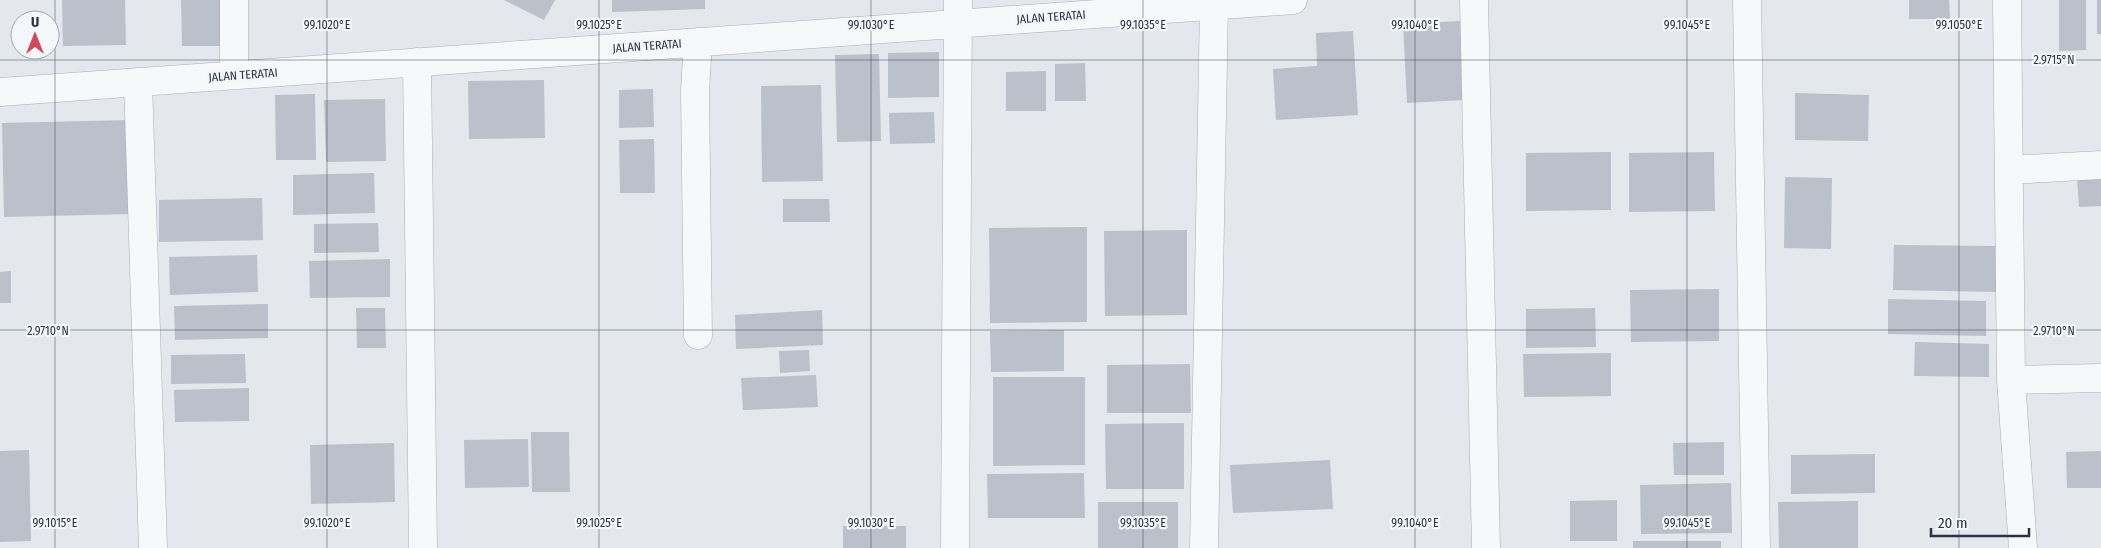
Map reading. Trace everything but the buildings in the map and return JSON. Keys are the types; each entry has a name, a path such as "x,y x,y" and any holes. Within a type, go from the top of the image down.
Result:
{"street":[{"path":"234,0 234,76"},
{"name":"JALAN TERATAI","path":"0,92 698,42 957,12 1214,6 1293,0"},
{"path":"1474,0 1486,548"},
{"path":"1747,0 1756,548"},
{"path":"2007,0 2011,380 2023,548"},
{"path":"1204,548 1214,6"},
{"path":"955,548 957,12"},
{"path":"698,42 695,91 698,335"},
{"path":"417,62 423,548"},
{"path":"138,82 153,548"},
{"path":"2009,170 2101,165"},
{"path":"2011,380 2101,378"}]}
